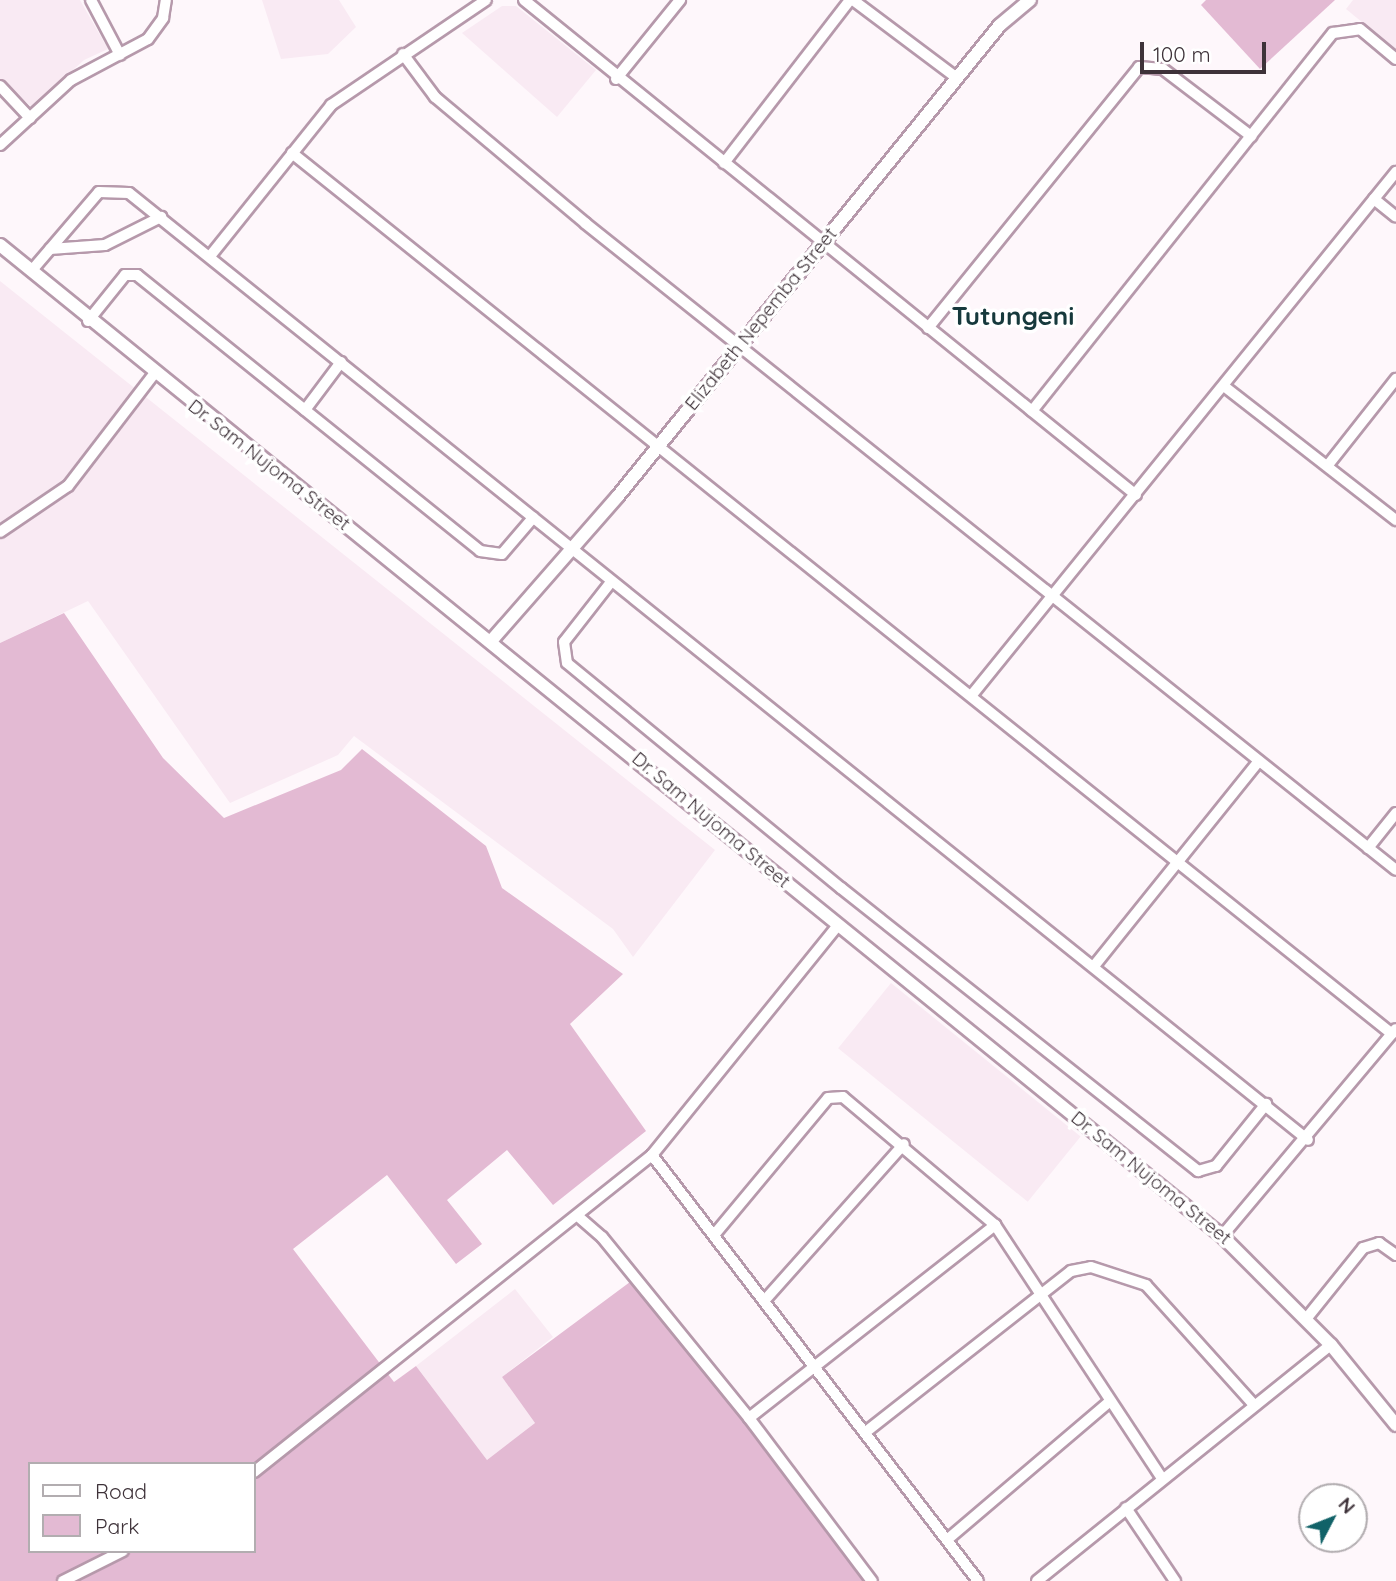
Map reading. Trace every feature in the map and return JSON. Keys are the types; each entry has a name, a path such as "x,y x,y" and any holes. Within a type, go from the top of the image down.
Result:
{"street":[{"path":"91,0 120,55"},
{"path":"0,145 71,80 120,55 155,31 166,0"},
{"path":"211,255 338,99 486,0"},
{"path":"524,0 616,79 1136,495"},
{"path":"616,79 680,0"},
{"path":"724,163 852,0 957,78"},
{"name":"Elizabeth Nepemba Street","path":"492,640 659,446 1018,5 1030,0"},
{"path":"1032,411 1338,29 1360,29 1396,59"},
{"path":"402,54 445,106 1396,870"},
{"path":"928,328 1139,67 1163,69 1251,136"},
{"path":"0,86 30,118"},
{"path":"292,153 1177,863 1394,1032 1308,1140 1222,1236"},
{"path":"971,696 1225,387 1396,172"},
{"path":"33,269 91,199 108,188 129,193 211,255 571,550 1308,1140"},
{"path":"1374,199 1396,217"},
{"path":"50,249 105,245 161,217"},
{"name":"Dr. Sam Nujoma Street","path":"0,245 33,269 40,282 88,321 492,640 1222,1236 1331,1345 1396,1425"},
{"path":"88,321 125,275 137,275 489,556 508,549 533,518"},
{"path":"305,410 341,362"},
{"path":"0,532 68,486 154,374"},
{"path":"1328,465 1396,379"},
{"path":"1225,387 1396,520"},
{"path":"611,582 564,642 566,663 1188,1165 1198,1171 1216,1166 1266,1104"},
{"path":"1094,966 1259,761"},
{"path":"1368,848 1396,813"},
{"path":"256,1470 580,1218 652,1154 838,925"},
{"path":"715,1235 828,1098 843,1097 904,1144 995,1226 1042,1293 1162,1478"},
{"path":"764,1301 904,1144"},
{"path":"652,1154 867,1432 978,1581"},
{"path":"580,1218 602,1237 749,1418 872,1581"},
{"path":"749,1418 995,1226"},
{"path":"1307,1319 1363,1248 1379,1244 1396,1255"},
{"path":"867,1432 1071,1271 1091,1267 1132,1276 1166,1303 1254,1405"},
{"path":"1037,1581 1331,1345"},
{"path":"948,1539 1110,1401"},
{"path":"1126,1508 1175,1581"},
{"path":"63,1581 119,1553"}],"shaded area":[{"path":"0,0 80,0 108,49 84,60 32,107 0,79"},
{"path":"262,0 339,0 356,27 328,54 281,59"},
{"path":"1353,0 1396,0 1396,50 1346,9"},
{"path":"502,6 516,6 596,70 557,117 462,33"},
{"path":"0,281 715,850 633,957 613,929 354,736 338,755 230,803 88,601 0,643"},
{"path":"891,983 1081,1137 1028,1202 838,1048"},
{"path":"515,1289 553,1337 502,1377 535,1423 487,1460 416,1366"}],"green space":[{"path":"1206,0 1335,0 1260,69 1201,5"},
{"path":"64,613 163,758 224,818 341,770 362,749 486,846 502,888 623,974 570,1024 646,1131 553,1205 507,1150 447,1200 482,1244 456,1264 387,1175 293,1249 394,1382 416,1366 487,1460 535,1423 502,1377 630,1282 747,1423 864,1581 0,1581 0,643"}],"district":[{"name":"Tutungeni","path":"1013,316"}]}
